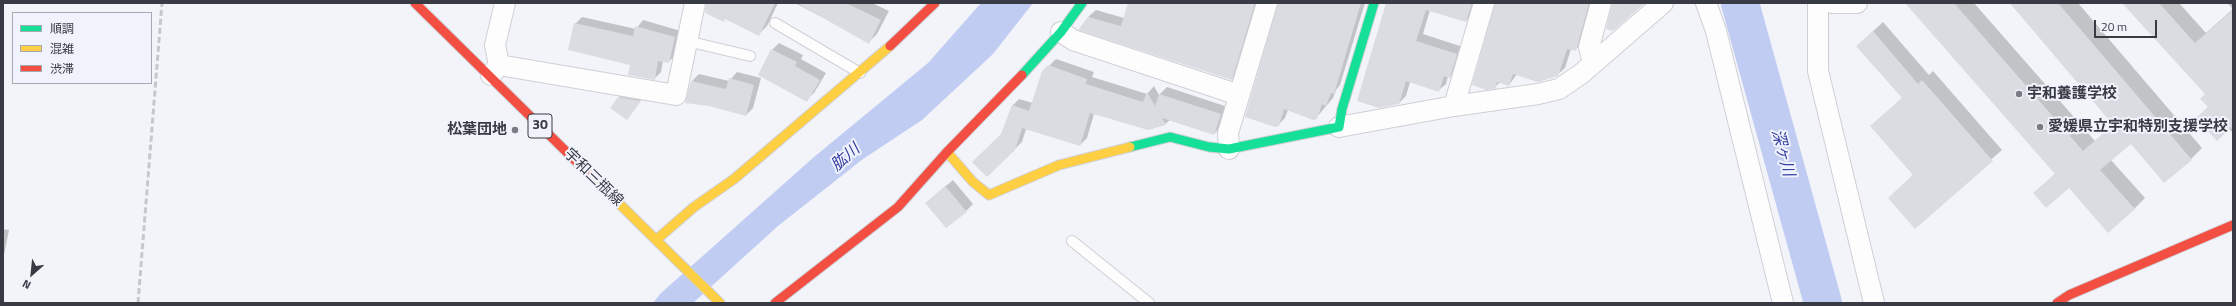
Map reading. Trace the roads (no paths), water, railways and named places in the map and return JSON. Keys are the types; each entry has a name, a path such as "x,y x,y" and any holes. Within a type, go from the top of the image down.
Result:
{"street":[{"name":"宇和三瓶線","path":"415,3 494,71 656,240 720,303"},
{"path":"504,3 495,45 494,71 676,95 695,3"},
{"path":"656,240 694,207 734,179 860,73 935,3"},
{"path":"774,303 898,207 947,152 1010,89 1061,32 1082,3"},
{"path":"1229,149 1228,133 1267,3"},
{"path":"1339,127 1342,110 1374,3"},
{"path":"1454,106 1484,3"},
{"path":"1593,63 1588,47 1601,3"},
{"path":"947,152 973,182 989,195 1059,165 1170,137 1209,147 1229,149 1454,106 1538,94 1559,89 1593,63 1663,3"},
{"path":"1706,3 1716,31 1782,303"},
{"path":"1818,3 1818,70 1874,303"},
{"path":"1832,3 1857,3"},
{"path":"1061,32 1073,40 1239,96"},
{"path":"2057,303 2069,295 2233,225"}],"lane":[{"path":"775,23 860,73"},
{"path":"687,41 750,56"},
{"path":"1072,241 1148,303"}],"water":[{"name":"肱川","path":"981,3 1033,3 993,54 922,120 863,159 778,226 693,303 653,303 660,294 814,157 928,63"}],"waterway":[{"name":"深ヶ川","path":"1740,3 1823,303"}],"railway":[{"path":"138,303 162,3"}],"place":[{"name":"宇和養護学校","path":"2019,94"},
{"name":"愛媛県立宇和特別支援学校","path":"2040,127"},
{"name":"松葉団地","path":"515,130"}]}
